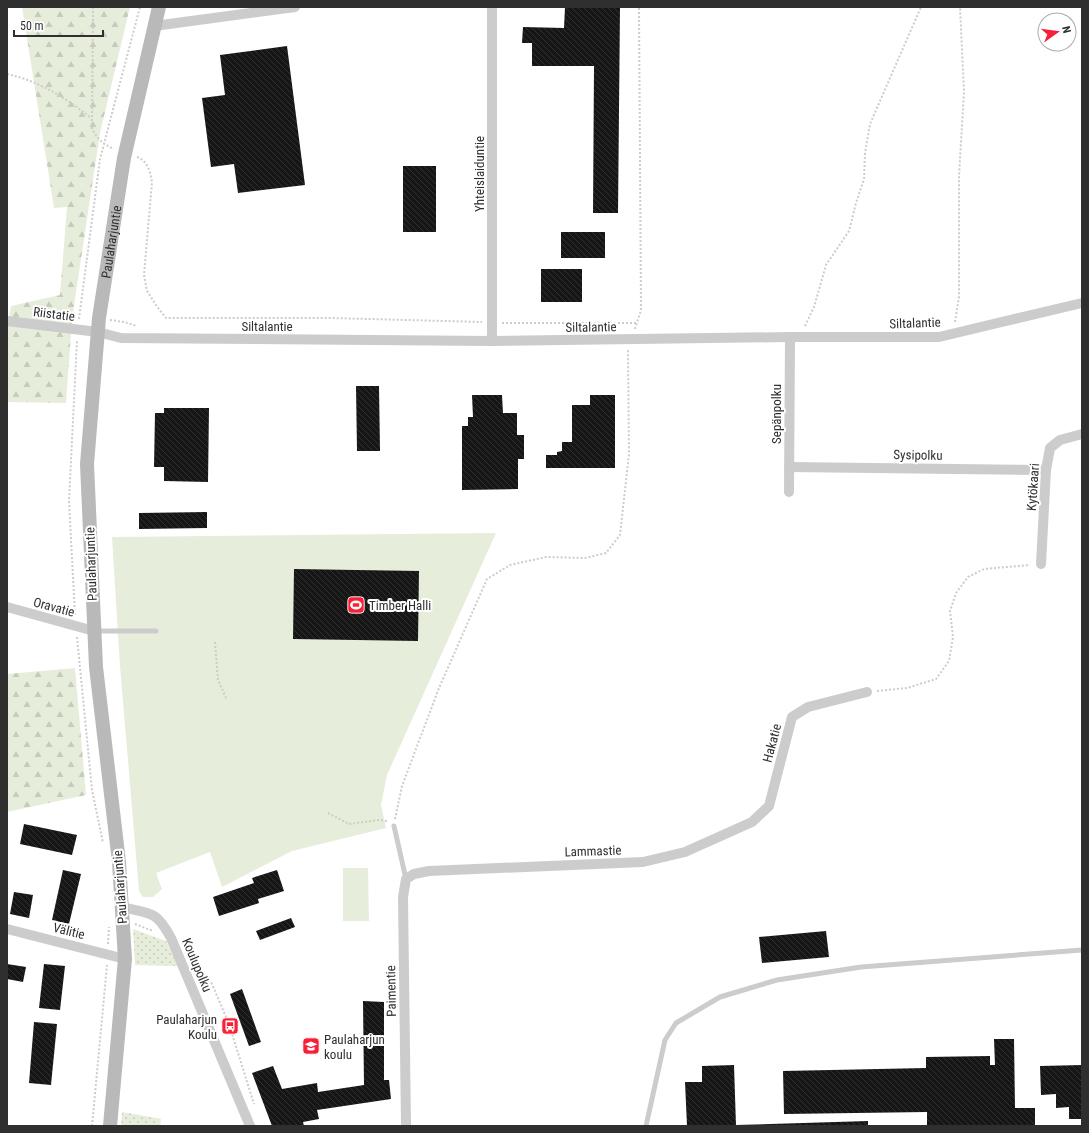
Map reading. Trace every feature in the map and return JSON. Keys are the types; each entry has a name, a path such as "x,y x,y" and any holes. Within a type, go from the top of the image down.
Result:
{"main road":[{"name":"Paulaharjuntie","path":"110,1126 125,959 119,862 96,668 87,464 98,325 125,154 158,7"}],"street":[{"path":"154,26 296,7"},
{"name":"Yhteislaiduntie","path":"492,7 492,341"},
{"name":"Siltalantie","path":"98,325 122,338 492,341 632,335 939,337 1082,303"},
{"name":"Riistatie","path":"7,321 98,325"},
{"name":"Sepänpolku","path":"789,492 790,337"},
{"name":"Kytökaari","path":"1041,564 1046,470 1050,448 1060,440 1082,434"},
{"name":"Sysipolku","path":"789,467 1046,470"},
{"name":"Oravatie","path":"7,607 94,631"},
{"name":"Hakatie","path":"769,806 792,718 808,707 867,692"},
{"name":"Lammastie","path":"406,879 414,874 429,871 643,862 685,852 752,822 769,806"},
{"name":"Paimentie","path":"406,879 403,897 406,1126"},
{"name":"Koulupolku","path":"122,907 152,914 162,922 171,938 250,1126"},
{"name":"Välitie","path":"7,929 125,959"}],"lane":[{"path":"94,631 156,631"},
{"path":"394,826 406,879"},
{"path":"646,1126 665,1040 676,1023 720,997 777,980 861,967 1082,950"}],"path":[{"path":"94,7 92,128 96,138 104,144 125,154 141,159 149,168 152,182 144,275 147,291 166,318 331,318 492,322 637,323"},
{"path":"328,814 349,824 378,820 387,821 394,826 402,786 439,688 487,579 510,565 546,557 585,558 606,553 620,534 629,454 628,349 642,310 639,7"},
{"path":"805,326 814,307 826,265 849,231 864,179 865,153 870,124 921,7"},
{"path":"955,322 959,296 959,176 964,92 960,7"},
{"path":"7,74 23,77 60,95 91,118"},
{"path":"80,316 98,325 124,322 141,328"},
{"path":"951,323 962,320"},
{"path":"797,326 813,326"},
{"path":"632,335 642,330"},
{"path":"867,692 907,688 936,679 949,661 953,637 950,611 956,593 968,577 984,569 1041,564"},
{"path":"215,642 218,680 226,698"}],"green space":[{"path":"22,7 130,7 100,133 72,319 66,403 7,402 7,329 11,306 60,295 67,207 54,208"},
{"path":"496,533 387,775 381,805 386,828 292,851 222,887 210,852 156,873 162,889 153,897 143,897 139,891 120,666 112,537"},
{"path":"75,668 86,795 7,812 7,674"},
{"path":"343,868 368,868 369,921 343,921"},
{"path":"133,929 166,941 178,966 135,965"},
{"path":"122,1112 161,1119 160,1126 121,1126"}],"building":[{"path":"565,7 620,7 618,213 593,213 594,66 532,66 532,43 522,43 523,27 564,28"},
{"path":"287,46 305,185 238,193 234,164 211,167 202,98 225,95 220,55"},
{"path":"403,166 436,166 436,232 403,232"},
{"path":"561,232 605,232 605,258 561,258"},
{"path":"541,269 582,269 582,302 541,302"},
{"path":"356,386 379,386 380,451 357,451"},
{"path":"472,395 502,395 503,413 517,413 517,435 524,435 524,459 518,459 518,489 462,490 462,426 468,426 468,417 473,417"},
{"path":"590,395 615,395 615,468 546,468 546,455 557,455 557,452 562,451 562,442 572,442 572,405 590,405"},
{"path":"164,408 209,408 208,482 164,481 164,467 154,467 155,413 164,413"},
{"path":"207,512 207,528 139,529 139,513"},
{"name":"Timber Halli","path":"294,569 419,571 418,641 293,639"},
{"path":"24,824 77,835 72,855 20,844"},
{"path":"63,870 81,874 69,924 52,920"},
{"path":"277,870 284,891 258,899 259,903 219,916 213,897 254,883 252,878"},
{"path":"14,892 33,895 29,918 10,914"},
{"path":"291,918 295,927 260,940 256,931"},
{"path":"826,931 829,957 762,963 759,937"},
{"path":"7,964 26,967 23,982 7,979"},
{"path":"44,964 65,966 60,1010 39,1008"},
{"path":"242,989 261,1042 249,1046 230,994"},
{"path":"363,1001 384,1002 384,1080 389,1080 391,1099 317,1110 319,1119 303,1122 304,1126 272,1126 252,1073 273,1066 282,1089 317,1083 318,1092 364,1085"},
{"path":"34,1022 57,1024 51,1085 29,1083"},
{"path":"994,1039 1014,1039 1015,1108 1035,1108 1035,1126 927,1126 927,1112 784,1114 783,1071 926,1068 926,1057 990,1056 990,1065 995,1065"},
{"path":"734,1065 736,1126 687,1126 685,1082 702,1082 702,1066"},
{"path":"1082,1065 1082,1119 1069,1119 1069,1107 1056,1108 1056,1094 1041,1095 1040,1066"},
{"path":"868,1121 868,1126 736,1126 736,1125"}],"place":[{"name":"Timber Halli","path":"356,605"},
{"name":"Paulaharjun Koulu","path":"230,1026"},
{"name":"Paulaharjun koulu","path":"311,1046"}]}
